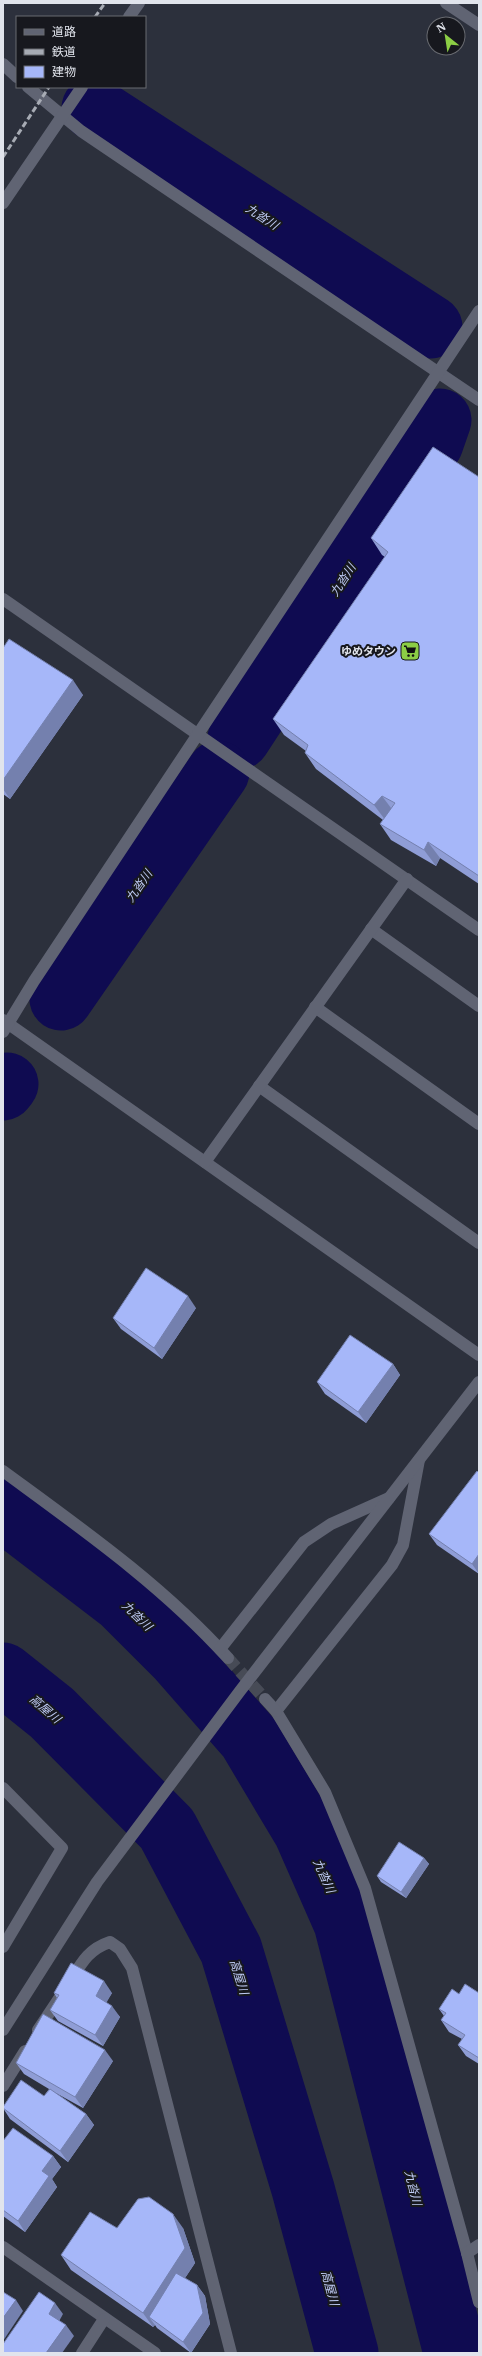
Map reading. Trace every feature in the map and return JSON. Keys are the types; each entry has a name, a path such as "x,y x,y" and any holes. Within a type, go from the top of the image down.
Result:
{"street":[{"path":"131,16 139,3"},
{"path":"446,3 479,26"},
{"path":"3,64 16,76"},
{"path":"29,88 62,116 479,400"},
{"path":"3,203 81,88"},
{"path":"479,311 5,1025 206,1162 479,1355"},
{"path":"3,599 479,930"},
{"path":"206,1162 407,879"},
{"path":"372,929 479,1006"},
{"path":"316,1007 479,1124"},
{"path":"259,1086 479,1243"},
{"path":"3,2030 97,1882 240,1691 479,1382"},
{"path":"276,1711 392,1565 403,1545 419,1460"},
{"path":"3,1471 169,1598 224,1654 304,1542 331,1524 391,1497"},
{"path":"265,1698 276,1711 325,1792 365,1888 468,2253 479,2302"},
{"path":"3,1788 62,1848 3,1946"},
{"path":"3,2086 82,1961 97,1946 110,1942 120,1948 132,1968 231,2353"},
{"path":"468,2253 479,2245"},
{"path":"3,2247 104,2319 155,2353"},
{"path":"82,2353 104,2319"}],"building":[{"name":"ゆめタウン","path":"433,447 479,477 479,876 428,842 424,850 380,824 395,803 382,796 374,805 305,753 308,745 273,719 388,552 371,538"},
{"path":"9,639 73,680 3,780 3,648"},
{"path":"146,1268 188,1296 154,1348 113,1318"},
{"path":"350,1335 393,1364 358,1412 317,1382"},
{"path":"477,1471 479,1473 479,1554 472,1564 429,1534"},
{"path":"399,1842 424,1858 401,1892 377,1876"},
{"path":"71,1963 104,1981 96,1996 112,2006 95,2035 50,2010 59,1995 54,1993"},
{"path":"465,1984 479,1993 479,2058 458,2045 465,2035 441,2020 446,2013 439,2009 452,1989 459,1994"},
{"path":"43,2014 105,2050 75,2097 16,2063"},
{"path":"21,2080 44,2096 50,2089 86,2114 60,2151 3,2108"},
{"path":"13,2128 53,2156 42,2171 49,2176 18,2221 3,2210 3,2141"},
{"path":"149,2197 173,2214 185,2248 143,2313 61,2255 90,2212 117,2228 138,2199"},
{"path":"176,2273 197,2285 203,2313 183,2342 149,2317"},
{"path":"3,2292 16,2300 3,2318"},
{"path":"39,2292 55,2303 49,2314 66,2325 46,2353 3,2353 3,2344"}],"waterway":[{"name":"九沓川","path":"93,108 431,327"},
{"name":"九沓川","path":"239,738 432,443 440,420"},
{"name":"九沓川","path":"61,999 218,772"},
{"name":"九沓川","path":"3,1089 7,1084"},
{"name":"九沓川","path":"3,1510 122,1601 178,1657 249,1738 305,1832 345,1923 455,2353"},
{"name":"高屋川","path":"3,1674 52,1713 167,1829 231,1950 303,2189 347,2353"}],"tunnel":[{"path":"228,1658 265,1699"}],"railway":[{"path":"96,16 105,3"},
{"path":"3,157 48,88"}],"place":[{"name":"ゆめタウン","path":"410,651"}]}
